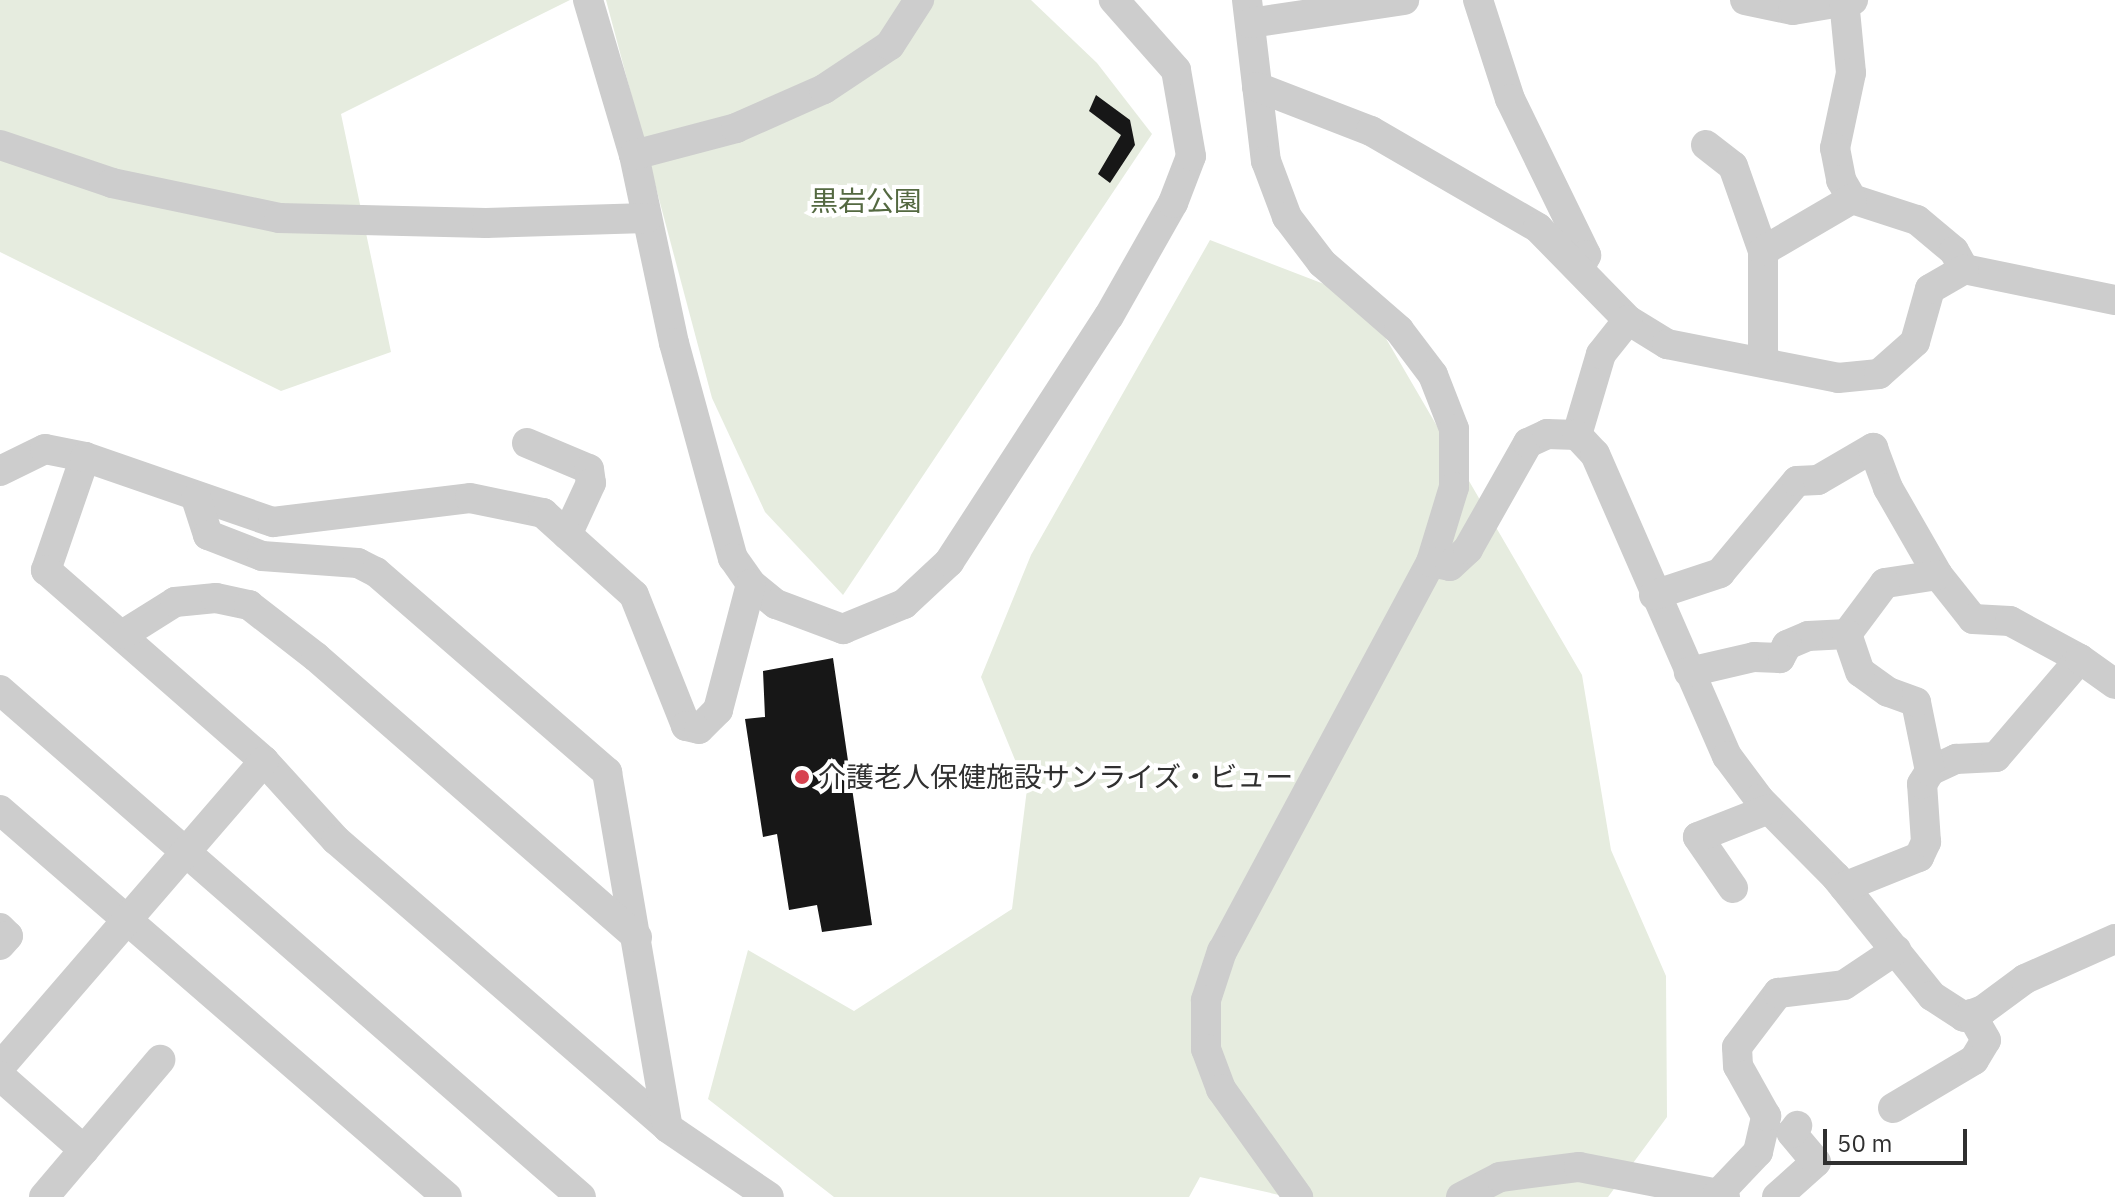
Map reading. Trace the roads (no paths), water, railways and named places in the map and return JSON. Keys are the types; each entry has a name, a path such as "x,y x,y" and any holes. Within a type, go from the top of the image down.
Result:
{"street":[{"path":"588,0 634,155 647,218 733,558 751,584 776,604 843,629 904,604 949,562 1109,316 1173,203 1191,156 1176,70 1114,0"},
{"path":"634,155 736,128 824,89 890,45 919,0"},
{"path":"1298,1197 1221,1089 1206,1049 1206,1000 1222,951 1431,562 1454,487 1454,429 1433,375 1399,330 1322,263 1287,217 1266,161 1248,11 1404,0"},
{"path":"1478,0 1510,99 1586,255 1580,267"},
{"path":"1745,0 1793,10 1847,2 1851,73 1835,148 1841,180 1852,199 1917,220 1954,251 1964,269"},
{"path":"1257,87 1371,131 1538,228 1580,267 1628,320 1667,344 1838,378 1879,374 1915,342 1930,289 1964,269 2115,300"},
{"path":"0,145 112,183 279,218 486,223 647,218"},
{"path":"1706,145 1733,166 1763,251 1763,361"},
{"path":"1763,251 1852,199"},
{"path":"1577,435 1601,354 1628,320"},
{"path":"1431,562 1450,566 1468,549 1528,443 1547,434 1577,435 1595,454 1654,595 1727,756 1769,809 1844,887 1932,996 1964,1017 2025,979 2115,939"},
{"path":"527,443 589,469 591,483 567,535"},
{"path":"1654,595 1720,573 1797,481 1818,480 1873,448 1888,488 1938,575 1973,619 2010,621 2080,659 2115,684"},
{"path":"0,471 45,449 85,457 196,498 273,522 470,498 543,513 634,595 686,726 699,729 718,710 751,584"},
{"path":"85,457 46,570 124,634 264,761 336,840 668,1128 769,1197"},
{"path":"196,498 208,535 262,556 358,563 376,572 607,772 668,1128"},
{"path":"1847,634 1885,583 1938,575"},
{"path":"124,634 175,602 216,598 249,605 316,657 637,937"},
{"path":"1689,672 1754,657 1780,658 1787,645 1808,636 1847,634"},
{"path":"1847,634 1860,672 1888,692 1916,702 1930,771"},
{"path":"1844,887 1919,857 1926,842 1922,784 1930,771 1956,759 1996,757 2080,659"},
{"path":"0,690 581,1197"},
{"path":"0,1067 264,761"},
{"path":"1733,888 1698,837 1769,809"},
{"path":"0,810 447,1197"},
{"path":"0,928 8,936 0,945"},
{"path":"1461,1197 1500,1177 1579,1167 1722,1196 1758,1152 1766,1116 1738,1066 1737,1047 1778,993 1844,985 1896,950"},
{"path":"1893,1108 1974,1060 1986,1040 1971,1014"},
{"path":"44,1197 160,1060"},
{"path":"0,1076 84,1150"},
{"path":"1777,1197 1816,1162 1792,1133 1797,1126"}],"place":[{"name":"介護老人保健施設サンライズ・ビュー","path":"802,777"}],"park label":[{"name":"黒岩公園","path":"866,201"}]}
